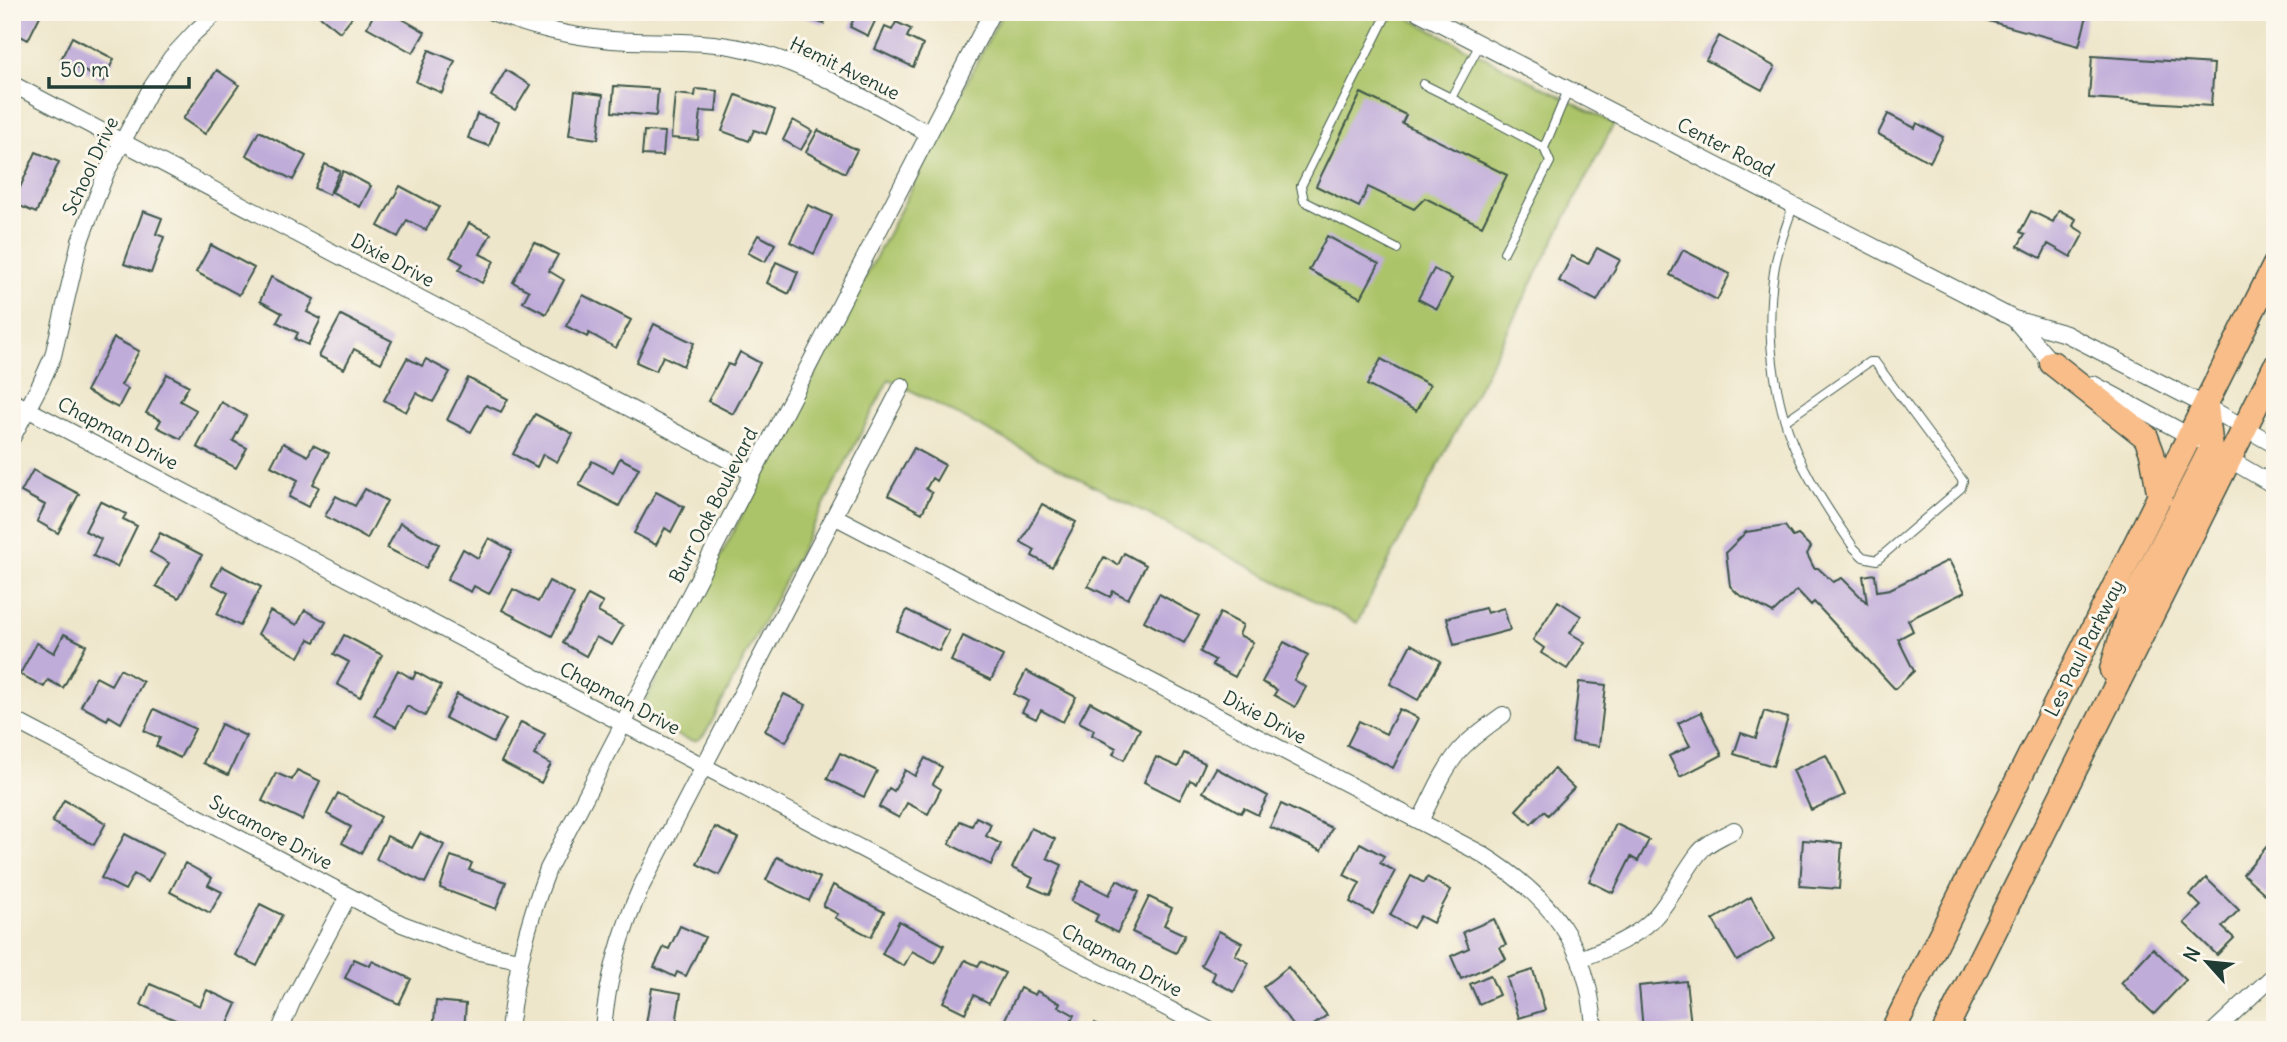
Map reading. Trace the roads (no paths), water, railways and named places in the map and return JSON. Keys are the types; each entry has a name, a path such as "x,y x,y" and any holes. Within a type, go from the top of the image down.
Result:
{"main road":[{"name":"Les Paul Parkway","path":"2210,448 2211,409 2275,265"},
{"path":"1945,1030 2093,733 2129,611 2210,448 2211,409 2275,296"},
{"path":"2052,363 2146,437 2152,453 2160,497"},
{"name":"Les Paul Parkway","path":"1893,1030 2160,497 2210,448 2245,430 2272,385"}],"street":[{"name":"School Drive","path":"12,438 40,385 58,338 80,241 89,214 123,140 151,88 171,58 217,12"},
{"name":"Hemit Avenue","path":"492,12 536,29 569,35 614,40 706,43 743,48 781,59 929,134"},
{"name":"Burr Oak Boulevard","path":"509,1030 519,960 530,916 548,869 992,12"},
{"name":"Center Road","path":"1418,12 2014,319 2066,334 2275,444"},
{"name":"Dixie Drive","path":"12,83 753,474"},
{"name":"Center Road","path":"2014,319 2052,363 2275,486"},
{"path":"603,1030 612,965 642,885 902,386"},
{"name":"Chapman Drive","path":"12,401 1209,1030"},
{"name":"Dixie Drive","path":"834,516 1420,821 1513,873 1545,903 1567,932 1589,987 1594,1030"},
{"path":"1420,821 1448,766 1471,739 1503,715"},
{"name":"Sycamore Drive","path":"12,719 419,931 474,951 519,960"},
{"path":"1580,959 1615,946 1639,931 1672,896 1699,853 1709,843 1734,830"},
{"path":"280,1030 348,896"},
{"path":"2215,1030 2275,974"}],"lane":[{"path":"1388,12 1301,186 1304,201 1397,249"},
{"path":"1451,98 1480,44"},
{"path":"1423,84 1545,148"},
{"path":"1504,252 1550,162 1545,148 1568,90"},
{"path":"1785,421 1870,362 1875,362 1963,481 1961,488 1877,560 1863,557 1854,548 1807,475 1785,421 1777,385 1770,328 1771,296 1780,243 1793,206"}]}
